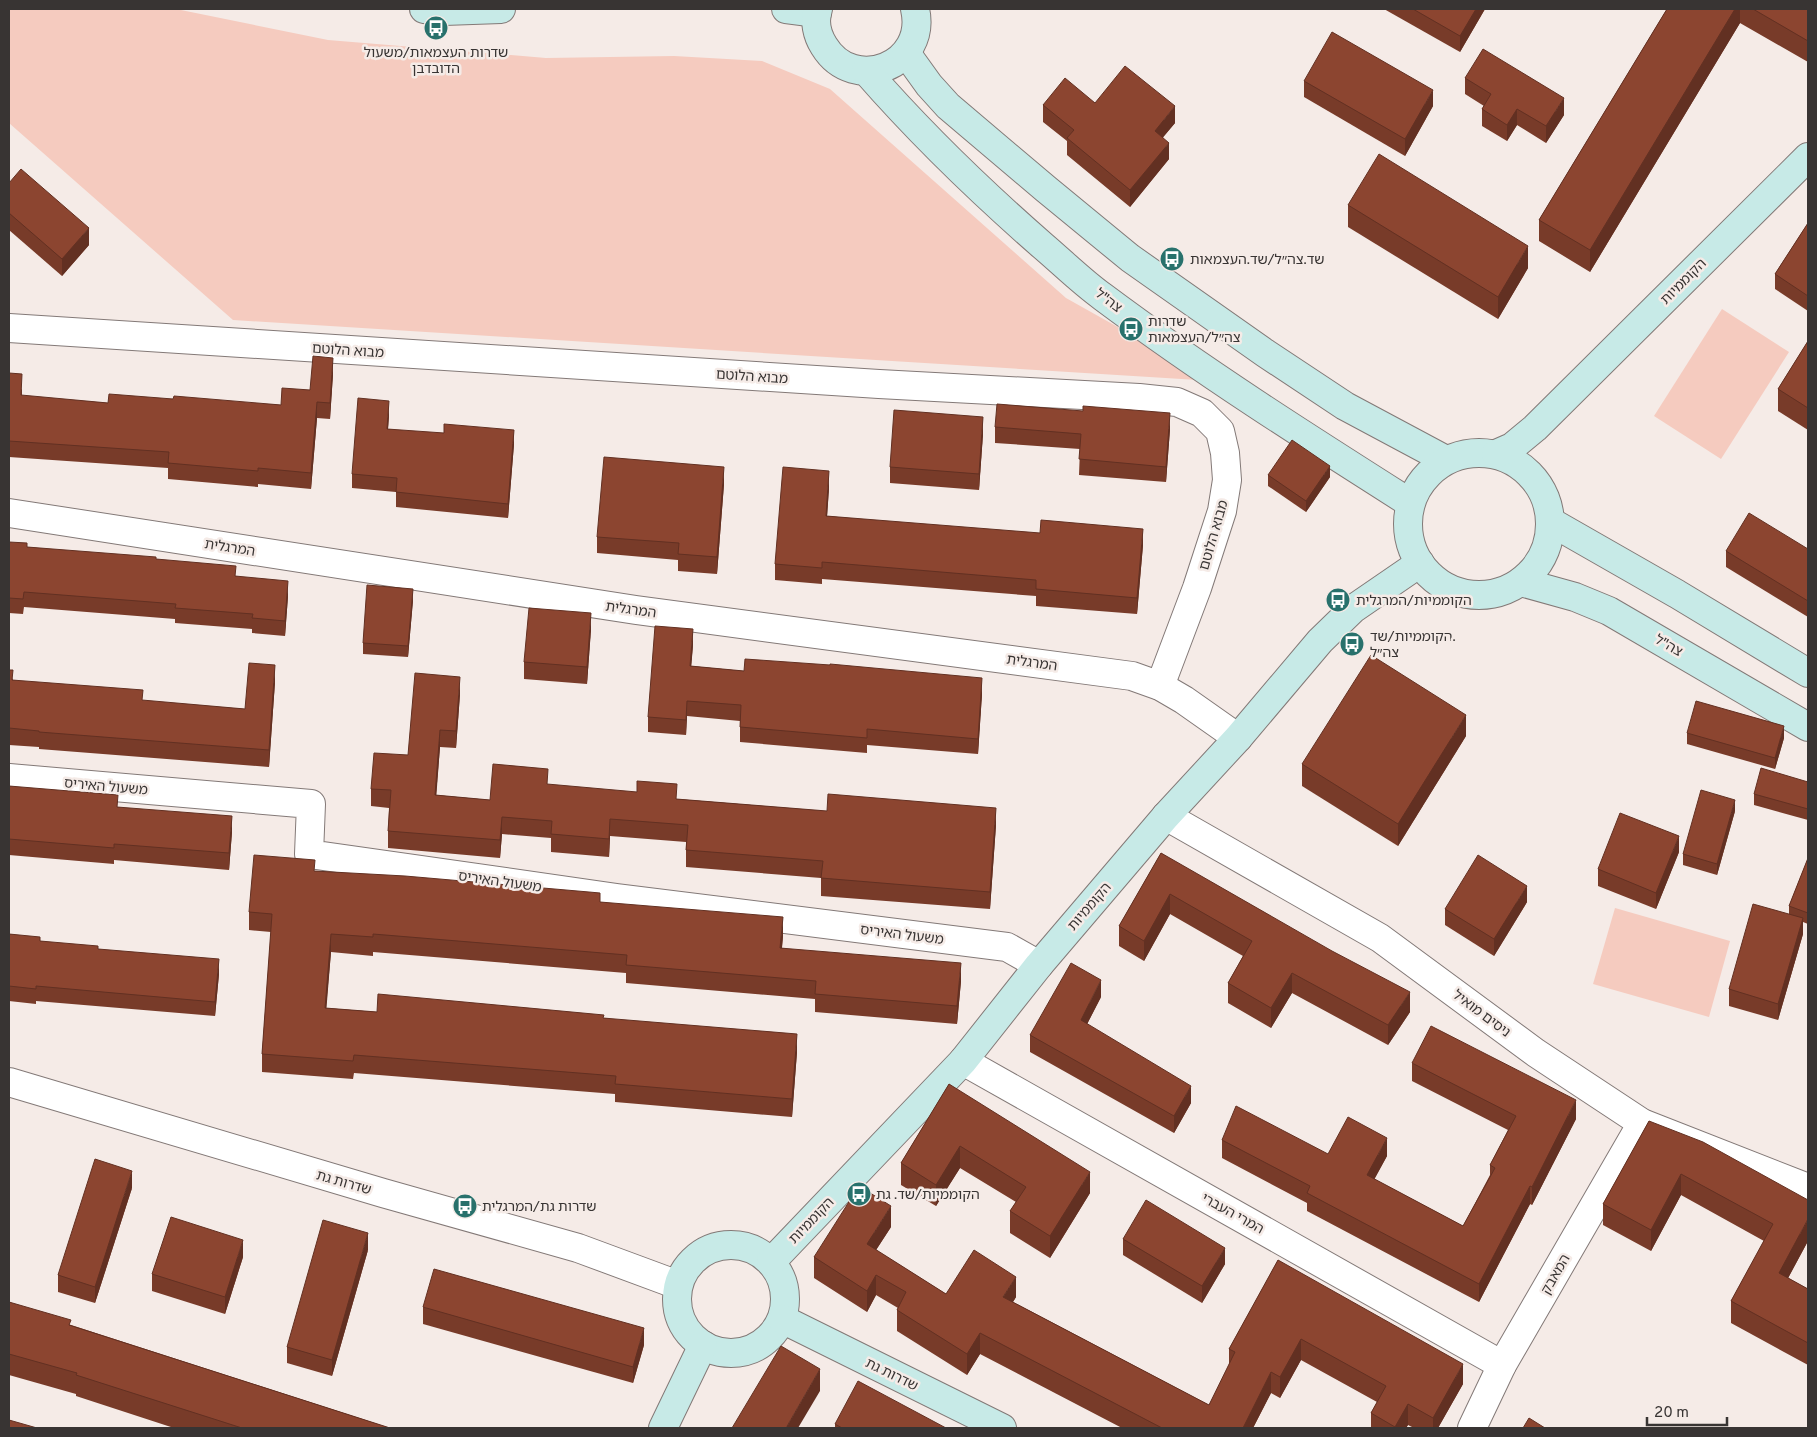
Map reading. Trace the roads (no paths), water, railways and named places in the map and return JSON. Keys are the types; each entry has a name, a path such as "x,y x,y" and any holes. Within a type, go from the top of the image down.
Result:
{"street":[{"path":"424,9 444,11 501,9"},
{"path":"786,9 817,11 816,27 828,53 839,63 852,69 866,71 881,69 895,63 906,53 916,29 915,9"},
{"path":"906,53 929,85 948,106 1046,190 1130,258 1345,406 1446,460"},
{"name":"צה\"ל","path":"866,71 947,158 1024,229 1102,296 1230,387 1410,503"},
{"name":"הקוממיות","path":"1496,454 1512,447 1535,428 1808,156"},
{"name":"מבוא הלוטם","path":"9,328 879,384 1140,398 1177,402 1202,413 1220,431 1225,453 1227,480 1222,510 1197,588 1160,686"},
{"name":"הקוממיות","path":"1541,488 1537,454 1557,406"},
{"path":"1479,452 1496,454 1514,461 1529,473 1541,488 1548,504 1549,539 1543,556 1534,570 1513,587 1495,594 1485,595 1457,592 1440,583 1426,571 1412,550 1407,519 1410,503 1418,486 1430,471 1446,460 1462,454 1479,452"},
{"name":"המרגלית","path":"9,513 636,610 1132,676 1160,686 1184,700 1238,738"},
{"path":"1550,522 1677,594 1808,673"},
{"name":"הקוממיות","path":"771,1262 963,1060 1039,965 1166,816 1238,738 1320,641 1353,609 1420,563"},
{"name":"צה\"ל","path":"1521,582 1575,597 1609,610 1808,727"},
{"name":"משעול האיריס","path":"9,778 311,804 309,854 617,898 1007,947 1039,965"},
{"name":"ניסים מואיל","path":"1166,816 1380,938 1536,1053 1642,1123 1808,1188"},
{"name":"המרי העברי","path":"963,1060 1502,1365"},
{"name":"שדרות גת","path":"9,1082 383,1193 578,1248 678,1285"},
{"name":"המאבק","path":"1472,1428 1502,1365 1642,1123"},
{"path":"735,1245 748,1247 761,1253 771,1262 779,1272 785,1292 785,1306 782,1319 769,1338 748,1351 725,1353 703,1345 692,1337 681,1319 677,1298 678,1285 687,1267 697,1256 709,1249 735,1245"},
{"name":"שדרות גת","path":"782,1319 1002,1428"},
{"path":"663,1428 703,1345"}],"place":[{"name":"שדרות העצמאות/משעול הדובדבן","path":"436,28"},
{"name":"שד.צה״ל/שד.העצמאות","path":"1172,259"},
{"name":"שדרות צה״ל/העצמאות","path":"1131,329"},
{"name":"הקוממיות/המרגלית","path":"1338,600"},
{"name":"הקוממיות/שד. צה״ל","path":"1352,644"},
{"name":"הקוממיות/שד. גת","path":"859,1194"},
{"name":"שדרות גת/המרגלית","path":"465,1206"}]}
